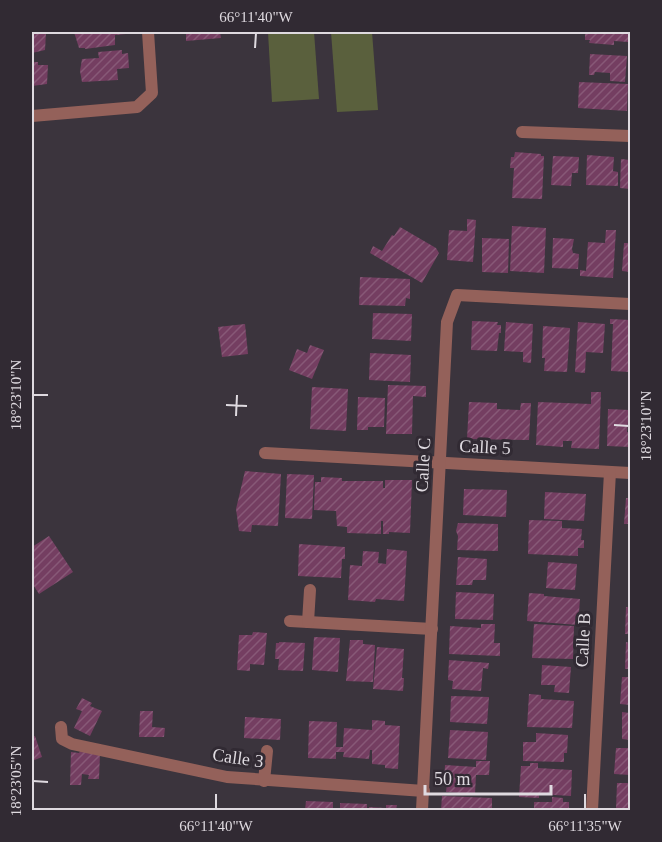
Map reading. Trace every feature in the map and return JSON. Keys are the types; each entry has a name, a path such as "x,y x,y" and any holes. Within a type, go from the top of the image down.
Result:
{"street":[{"path":"32,116 137,107 152,93 148,32"},
{"path":"522,132 630,136"},
{"name":"Calle C","path":"422,810 447,322 457,295 630,304"},
{"name":"Calle 5","path":"265,453 630,473"},
{"name":"Calle B","path":"592,810 610,472"},
{"path":"308,622 310,590"},
{"path":"290,621 432,629"},
{"name":"Calle 3","path":"61,727 62,740 72,744 227,777 424,791"},
{"path":"264,781 267,751"}],"green space":[{"path":"268,32 314,32 319,99 272,102"},
{"path":"331,32 372,32 378,110 337,112"}],"building":[{"path":"32,32 46,33 45,50 32,53"},
{"path":"74,32 126,32 126,34 115,35 115,45 85,49 79,48"},
{"path":"186,32 220,32 221,38 186,41"},
{"path":"585,32 628,32 628,42 614,41 614,45 589,43 590,40 585,40"},
{"path":"122,50 122,54 128,53 129,68 117,69 118,80 82,82 80,71 82,59 99,58 98,52"},
{"path":"590,54 627,56 625,82 610,81 610,73 595,72 594,75 589,75"},
{"path":"32,62 38,62 38,65 48,65 47,84 32,86"},
{"path":"579,82 628,84 627,111 578,108"},
{"path":"515,152 544,156 542,199 512,198 514,168 510,168 511,157 514,157"},
{"path":"587,155 614,157 613,171 618,172 618,186 586,185"},
{"path":"553,156 579,157 578,173 572,173 571,186 551,185"},
{"path":"621,159 630,160 630,189 620,188"},
{"path":"467,219 476,220 473,262 447,260 449,230 467,231"},
{"path":"512,226 546,228 544,273 510,271"},
{"path":"400,227 436,248 439,253 422,283 370,253 373,246 382,251"},
{"path":"606,230 616,230 613,278 580,276 580,270 586,271 588,242 605,243"},
{"path":"482,238 509,239 508,273 482,272"},
{"path":"553,238 574,239 572,249 573,253 579,254 578,269 552,268"},
{"path":"624,243 630,243 630,272 622,271"},
{"path":"360,277 410,279 410,299 406,298 405,306 359,305"},
{"path":"373,313 412,314 411,341 372,339"},
{"path":"610,319 630,320 630,372 611,371 613,324 610,324"},
{"path":"472,321 498,322 497,325 501,325 497,351 471,350"},
{"path":"506,322 533,324 531,363 523,362 523,352 504,351"},
{"path":"578,322 605,324 603,353 586,352 585,373 575,372"},
{"path":"245,324 248,354 222,357 218,327"},
{"path":"543,326 570,328 567,372 544,371"},
{"path":"310,345 324,350 312,379 289,370 297,349 307,353"},
{"path":"370,353 411,355 410,382 369,380"},
{"path":"388,385 426,386 426,397 413,396 412,434 386,434"},
{"path":"312,387 348,389 346,431 310,429"},
{"path":"591,392 601,392 599,449 571,448 572,441 563,441 563,447 536,445 538,402 591,404"},
{"path":"358,397 385,398 384,427 357,430"},
{"path":"469,402 497,403 497,409 520,410 521,403 531,403 529,440 467,439"},
{"path":"608,409 629,410 627,432 630,432 630,447 607,446"},
{"path":"245,471 281,474 278,526 252,525 251,532 239,531 236,509"},
{"path":"287,474 314,475 312,519 285,518"},
{"path":"321,477 342,478 342,481 383,481 383,488 385,488 385,480 412,480 410,533 383,534 383,521 381,521 381,534 347,533 347,527 337,526 336,511 314,510 315,482 321,482"},
{"path":"464,489 507,490 506,517 463,515"},
{"path":"545,492 586,494 584,521 544,519"},
{"path":"626,498 630,498 630,524 624,524"},
{"path":"529,520 562,521 562,528 582,529 581,540 584,540 584,548 578,548 578,556 528,554"},
{"path":"458,523 498,524 498,551 457,550"},
{"path":"49,536 73,572 39,594 32,583 32,547"},
{"path":"299,544 345,547 341,578 298,576"},
{"path":"387,549 407,551 404,601 348,600 350,565 362,566 363,551 379,552 378,563 386,564"},
{"path":"458,557 487,559 486,580 473,580 472,585 456,585"},
{"path":"548,562 577,564 575,590 546,588"},
{"path":"456,592 494,594 493,620 455,619"},
{"path":"529,593 580,599 578,625 527,621"},
{"path":"626,607 630,607 630,634 625,634"},
{"path":"481,624 495,624 494,643 500,643 500,656 449,654 450,626 481,628"},
{"path":"534,624 574,626 573,659 532,658"},
{"path":"253,632 267,633 264,665 250,664 250,671 237,670 239,635 252,635"},
{"path":"314,637 340,638 338,672 312,670"},
{"path":"350,640 363,640 363,644 375,645 373,682 346,681"},
{"path":"626,642 630,643 630,669 625,669"},
{"path":"276,643 305,643 303,671 278,670 279,659 275,659"},
{"path":"377,647 404,649 403,691 373,689"},
{"path":"449,660 489,663 488,669 483,668 481,691 452,689 453,681 448,680"},
{"path":"542,665 571,667 569,693 554,692 555,685 541,685"},
{"path":"622,677 630,677 630,705 620,704"},
{"path":"529,694 541,695 541,699 574,701 572,728 527,727"},
{"path":"451,696 489,697 487,724 450,722"},
{"path":"82,698 92,703 90,706 102,711 90,736 74,728 82,711 76,709"},
{"path":"140,711 153,711 152,727 165,728 164,737 139,737"},
{"path":"622,712 630,713 630,740 622,739"},
{"path":"245,717 281,719 280,740 244,738"},
{"path":"372,720 385,721 385,725 400,726 398,769 372,764 372,750 370,750 369,759 343,757 344,752 336,752 336,759 308,758 309,721 337,722 336,747 343,747 344,728 372,730"},
{"path":"450,730 488,732 486,760 448,758"},
{"path":"536,733 568,735 564,762 523,761 523,742 536,742"},
{"path":"35,736 42,757 32,761 32,737"},
{"path":"616,748 630,748 630,775 614,774"},
{"path":"80,751 100,754 99,779 88,779 89,775 82,774 81,785 70,785 71,752 79,753"},
{"path":"476,761 490,761 489,775 476,775 475,794 446,792 445,765 476,767"},
{"path":"530,763 538,763 538,768 572,770 571,796 539,794 539,798 519,797 521,766 530,766"},
{"path":"617,783 630,783 630,810 616,809"},
{"path":"442,796 492,798 492,810 441,810"},
{"path":"552,797 563,798 563,802 569,802 569,810 534,810 534,802 552,802"},
{"path":"306,801 333,802 333,810 305,810"},
{"path":"340,803 367,804 367,810 340,810"},
{"path":"386,805 397,805 396,810 369,810 369,807 386,808"}]}
